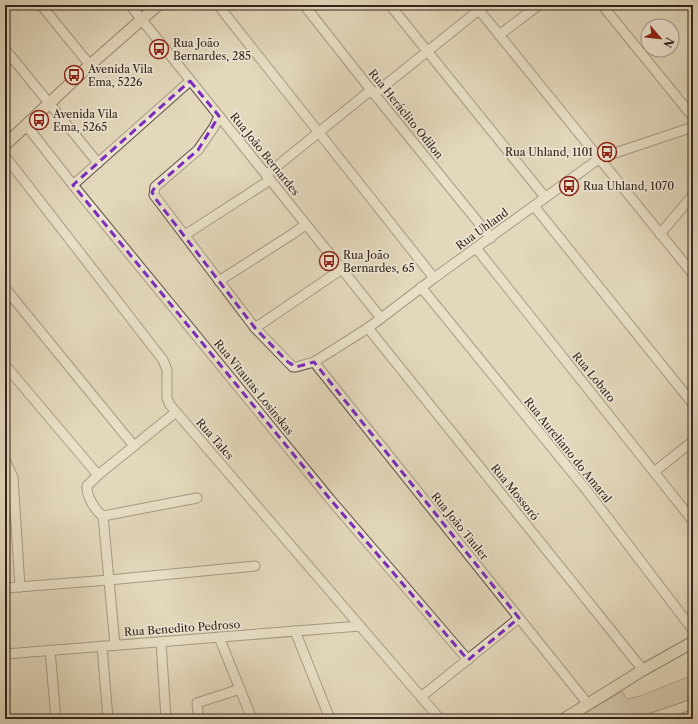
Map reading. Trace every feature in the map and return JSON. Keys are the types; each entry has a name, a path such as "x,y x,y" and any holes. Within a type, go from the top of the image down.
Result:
{"main road":[{"path":"5,145 90,65 158,5"},
{"path":"564,719 643,670 693,642"}],"street":[{"path":"41,5 90,65"},
{"name":"Rua João Bernardes","path":"130,5 381,318"},
{"path":"218,5 434,278"},
{"name":"Rua Heráclito Odilon","path":"304,5 372,92 491,238"},
{"path":"390,5 545,197"},
{"path":"499,35 539,5"},
{"path":"602,5 693,117"},
{"path":"185,235 268,178 319,132 427,52 477,8 693,274"},
{"path":"5,50 98,163"},
{"path":"73,185 190,81"},
{"path":"219,116 214,127 198,150 154,190 155,198 256,328 342,270"},
{"name":"Rua Vitautas Losinskas","path":"26,125 73,185 330,499 468,660"},
{"name":"Rua Uhland","path":"256,328 293,367 299,367 314,362 368,328 421,287 600,158 693,127"},
{"name":"Rua Tales","path":"5,156 162,360 167,370 167,398 170,405 440,719"},
{"path":"660,234 693,195"},
{"path":"534,206 693,404"},
{"path":"219,281 294,234 305,225"},
{"name":"Rua Lobato","path":"476,248 693,521"},
{"name":"Rua Aureliano do Amaral","path":"421,287 588,492 693,630"},
{"path":"5,288 134,446"},
{"name":"Rua Mossoró","path":"368,328 643,670"},
{"name":"Rua João Tauler","path":"314,362 588,704"},
{"path":"5,364 98,475"},
{"path":"115,645 103,516 99,513 92,501 87,489 88,484 176,412"},
{"path":"654,472 693,441"},
{"path":"5,461 14,477 20,587"},
{"path":"103,516 197,498"},
{"path":"5,588 255,566"},
{"path":"421,697 519,618"},
{"name":"Rua Benedito Pedroso","path":"5,654 360,626"},
{"path":"295,631 330,719"},
{"path":"219,637 252,719"},
{"path":"161,642 166,719"},
{"path":"102,646 108,719"},
{"path":"50,650 56,719"},
{"path":"198,712 197,703 240,689"},
{"path":"649,719 693,704"}],"highlighted area":[{"path":"190,81 219,116 198,150 155,187 152,192 155,198 255,328 288,362 296,367 314,362 519,618 468,660 330,499 73,185"}],"shaded area":[{"path":"693,675 693,702 644,719 572,719 579,717 622,691 627,699 640,696"}],"place":[{"name":"Rua João Bernardes, 285","path":"159,49"},
{"name":"Avenida Vila Ema, 5226","path":"74,75"},
{"name":"Avenida Vila Ema, 5265","path":"39,120"},
{"name":"Rua Uhland, 1101","path":"607,152"},
{"name":"Rua Uhland, 1070","path":"569,186"},
{"name":"Rua João Bernardes, 65","path":"329,261"}]}
